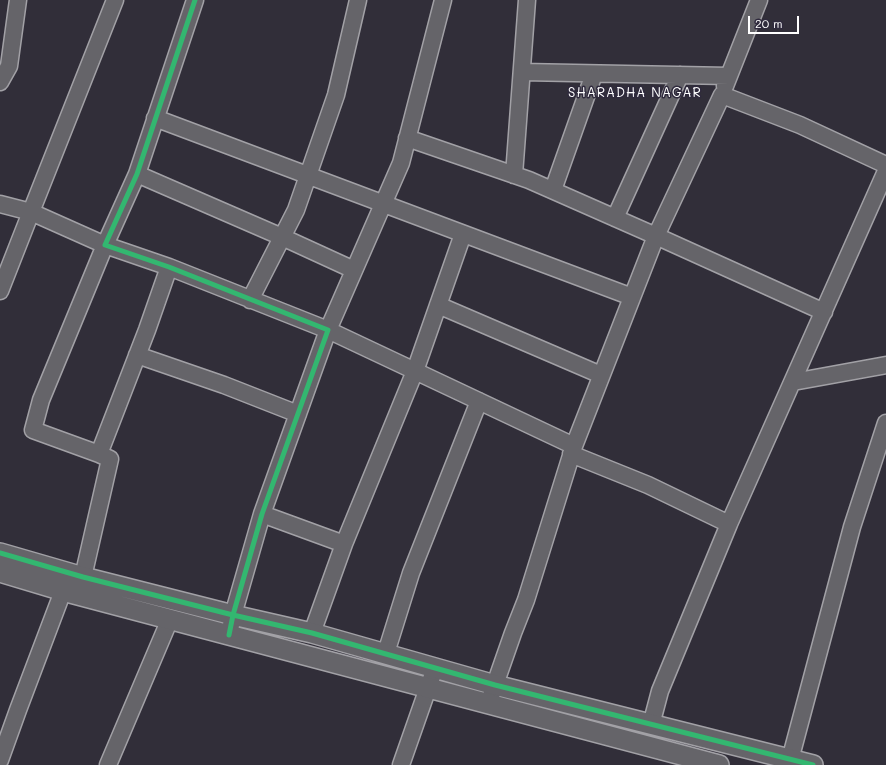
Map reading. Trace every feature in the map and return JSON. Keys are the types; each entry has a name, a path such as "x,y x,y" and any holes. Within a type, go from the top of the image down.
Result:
{"street":[{"path":"0,81 10,66 18,0"},
{"path":"0,291 115,0"},
{"path":"83,577 110,459 33,430 42,400 104,245 137,174 195,0"},
{"path":"250,300 296,210 336,95 358,0"},
{"path":"229,635 233,615 262,514 328,330 401,163 443,0"},
{"path":"514,175 527,0"},
{"path":"488,705 526,600 572,450 656,236 722,95 760,0"},
{"path":"522,72 729,76"},
{"path":"552,190 594,74"},
{"path":"615,218 680,75"},
{"path":"722,95 800,125 886,164"},
{"path":"155,118 632,297"},
{"path":"407,138 514,175 552,190 824,312"},
{"path":"651,725 663,684 730,524 886,170"},
{"path":"137,174 354,270"},
{"path":"0,204 31,212 104,245 168,267 328,330 479,401 572,450 648,484 730,524"},
{"path":"312,633 344,544 415,371 463,234"},
{"path":"99,454 147,330 168,267"},
{"path":"438,305 601,375"},
{"path":"137,356 224,385 298,414"},
{"path":"793,382 886,365"},
{"path":"386,653 411,573 479,401"},
{"path":"790,760 852,527 886,423"},
{"path":"262,514 344,544"},
{"path":"0,553 83,577 233,615 312,633 495,685 813,765"},
{"path":"0,572 63,591 712,764 715,741"},
{"path":"0,760 63,591"},
{"path":"108,765 170,619"},
{"path":"401,765 435,668"}],"cycle path":[{"path":"195,0 137,174 105,245 169,267 328,330 262,514 233,615 229,635"},
{"path":"0,553 83,577 233,615 312,633 495,685 813,765"}],"district":[{"name":"SHARADHA NAGAR","path":"635,93"}]}
